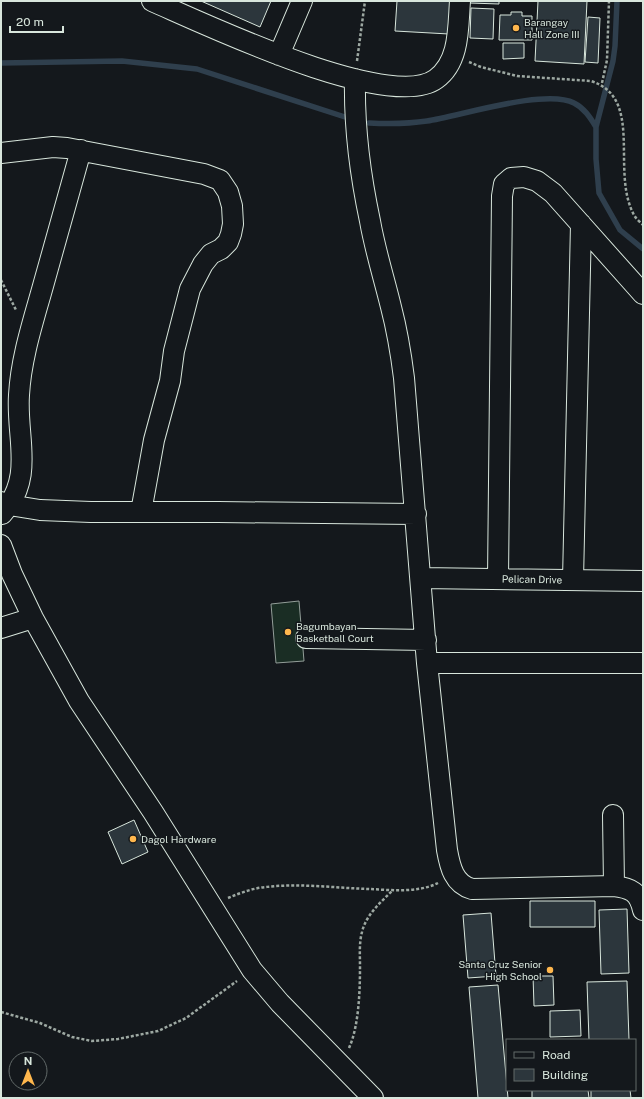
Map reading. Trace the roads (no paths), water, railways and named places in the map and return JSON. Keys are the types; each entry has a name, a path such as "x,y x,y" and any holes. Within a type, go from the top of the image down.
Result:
{"street":[{"path":"279,55 302,1"},
{"path":"161,3 279,55 304,64 355,79 391,86 407,86 422,85 436,80 447,68 454,56 458,38 460,1"},
{"path":"355,79 357,138 362,175 370,221 399,340 404,378 427,663 449,864 454,875 464,887 472,889 614,886 626,888 635,892 641,900 643,910"},
{"path":"1,153 53,147 81,150 204,174 220,180 228,192 232,206 233,224 228,242 221,249 211,254 203,264 190,289 174,351 170,381 154,440 141,512"},
{"path":"4,507 17,489 21,473 22,456 18,397 21,372 29,335 81,150"},
{"path":"498,578 502,196 504,184 511,178 524,177 537,181 553,193 643,294"},
{"path":"573,580 581,224"},
{"path":"4,507 40,510 141,512 416,514"},
{"path":"1,545 12,574 79,701 152,812 252,970 280,1003 373,1098"},
{"name":"Pelican Drive","path":"421,578 643,581"},
{"path":"1,628 34,618"},
{"path":"306,638 426,640"},
{"path":"427,663 643,663"},
{"path":"614,815 614,886"}],"waterway":[{"path":"617,1 613,61 596,127 596,159 599,193 620,230 643,249"},
{"path":"1,63 122,61 197,69 345,117"},
{"path":"369,123 412,123 442,118 502,104 544,99 561,99 581,107 596,127"}],"place":[{"name":"Barangay Hall Zone III","path":"516,28"},
{"name":"Bagumbayan Basketball Court","path":"288,632"},
{"name":"Dagol Hardware","path":"133,839"},
{"name":"Santa Cruz Senior High School","path":"550,970"}]}
